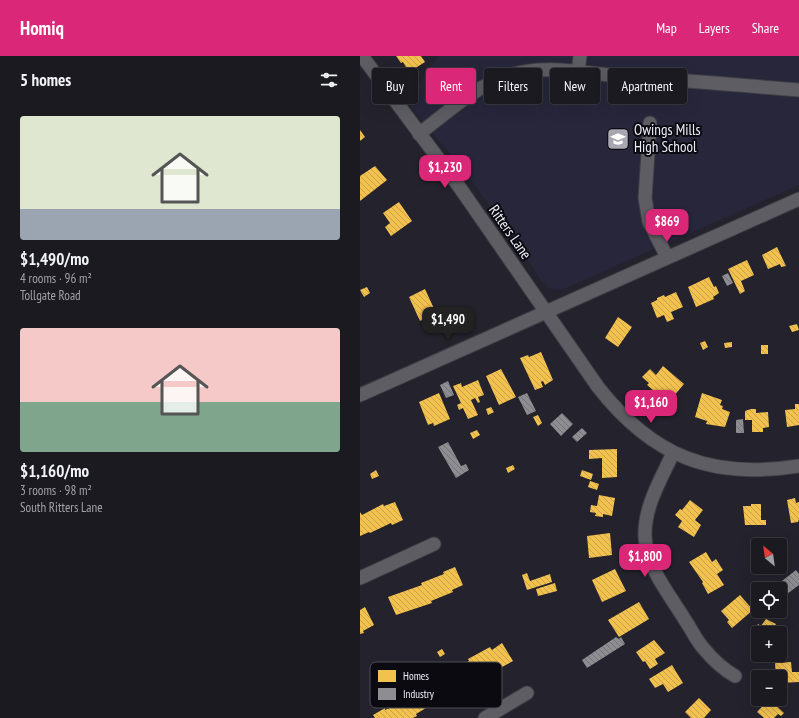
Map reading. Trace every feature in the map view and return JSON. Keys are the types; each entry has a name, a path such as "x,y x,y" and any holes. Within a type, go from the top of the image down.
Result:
{"street":[{"name":"Ritters Lane","path":"362,56 458,185 613,406 652,440 673,453 721,467 740,470 764,470 799,466"},
{"path":"578,68 580,56"},
{"path":"419,134 475,93 494,82 510,75 541,70 550,70"},
{"path":"600,74 799,90"},
{"path":"650,123 644,198 649,222 667,257"},
{"path":"360,395 799,199"},
{"path":"673,453 650,503 646,521 645,537 647,551 658,577 704,649 719,665 735,676"},
{"path":"360,578 434,544"},
{"path":"502,708 527,693"},
{"path":"484,718 501,708"}],"shaded area":[{"name":"Owings Mills High School","path":"439,56 799,56 799,185 564,289 556,290 548,288 540,279 514,239 468,176 408,104 418,104 418,85 426,74 426,104 476,104 476,68 430,68"}],"building: Homes":[{"path":"396,56 421,56 425,62 415,68 407,68 403,62 401,63"},
{"path":"360,130 365,137 360,141"},
{"path":"375,166 387,180 360,201 360,176"},
{"path":"399,202 412,221 391,236 385,227 390,223 383,213"},
{"path":"777,247 786,266 781,267 780,264 768,269 762,255"},
{"path":"747,260 754,275 741,281 745,291 740,294 728,269"},
{"path":"709,277 719,293 713,297 714,299 696,307 688,287"},
{"path":"367,287 370,293 364,297 360,290"},
{"path":"425,289 436,313 420,321 409,297"},
{"path":"676,292 683,307 671,312 674,319 667,322 664,315 657,318 651,303 657,300 657,298 664,295 665,297"},
{"path":"618,317 632,327 618,347 605,338"},
{"path":"797,324 799,330 792,332 789,326"},
{"path":"705,341 708,347 703,350 700,343"},
{"path":"732,342 732,347 725,348 724,343"},
{"path":"761,345 768,345 768,354 761,354"},
{"path":"541,352 553,380 545,385 543,381 541,382 543,387 535,390 520,358 528,355 529,357"},
{"path":"663,366 684,384 668,403 647,385 649,383 642,377 650,369 656,375"},
{"path":"501,369 516,397 499,405 486,376"},
{"path":"478,380 484,395 478,397 480,402 478,403 475,398 471,400 478,415 468,419 463,408 459,410 457,405 461,403 453,386 461,383 462,387"},
{"path":"439,393 450,419 434,426 433,423 428,425 419,402"},
{"path":"702,393 722,400 720,405 723,406 722,409 730,412 725,427 706,424 707,421 695,417"},
{"path":"795,404 799,404 799,425 787,427 785,410 795,409"},
{"path":"491,407 494,412 488,415 486,409"},
{"path":"756,409 756,413 768,412 769,427 763,428 763,432 752,432 752,420 745,420 745,411"},
{"path":"538,415 542,423 538,426 533,417"},
{"path":"477,430 480,435 473,439 470,433"},
{"path":"617,449 617,477 602,478 602,458 589,459 589,450"},
{"path":"513,465 515,469 508,473 506,468"},
{"path":"376,470 379,476 372,479 370,474"},
{"path":"582,470 593,474 591,480 580,476"},
{"path":"590,481 599,484 597,490 588,487"},
{"path":"599,495 615,498 612,516 603,514 603,517 595,516 596,513 590,512 591,505 597,506"},
{"path":"795,498 796,503 799,502 799,519 798,522 791,523 787,500"},
{"path":"690,500 703,510 695,520 701,525 694,537 678,527 682,521 675,515 680,509 682,510"},
{"path":"395,502 403,520 392,525 391,523 360,536 360,512 362,515 383,504 384,506"},
{"path":"751,504 761,504 761,520 766,520 766,525 745,525 743,506 751,506"},
{"path":"610,533 612,555 589,558 587,536"},
{"path":"706,552 712,562 716,559 723,570 717,574 724,585 708,594 702,583 703,582 689,562"},
{"path":"455,567 463,585 452,590 453,592 431,601 432,603 396,615 388,597 422,585 421,583 444,574 443,572"},
{"path":"615,569 626,591 602,602 592,580"},
{"path":"527,573 530,581 550,574 552,582 527,590 522,575"},
{"path":"555,583 557,591 538,596 536,589"},
{"path":"740,595 751,608 751,612 732,628 727,622 729,620 721,611"},
{"path":"639,602 649,619 619,637 608,620"},
{"path":"365,607 374,625 363,631 364,633 360,634 360,610"},
{"path":"766,619 776,624 775,626 761,626"},
{"path":"654,640 665,653 655,659 658,664 650,669 645,661 643,662 636,652"},
{"path":"502,643 513,661 502,667 502,662 467,662 469,661 468,659 490,647 492,650"},
{"path":"442,649 445,654 440,657 437,652"},
{"path":"791,662 792,672 799,672 799,682 787,683 787,670 776,670 775,663"},
{"path":"672,665 683,683 668,692 663,684 655,688 649,679"},
{"path":"699,698 711,710 704,718 691,718 685,712"},
{"path":"763,706 776,706 784,713 781,716 778,714 774,718 764,718 757,712"},
{"path":"385,708 385,710 389,708 426,708 416,714 417,716 413,718 375,718 373,715"}],"building: Industry":[{"path":"728,273 733,283 727,286 722,276"},
{"path":"448,381 454,395 446,398 440,385"},
{"path":"527,393 536,411 527,415 518,397"},
{"path":"562,413 573,424 561,436 550,424"},
{"path":"743,419 744,433 736,433 736,420"},
{"path":"582,428 587,433 577,442 572,437"},
{"path":"448,442 461,466 466,464 469,470 456,478 438,447"},
{"path":"796,570 799,574 799,585 787,594 787,582 781,582"},
{"path":"616,637 619,639 621,637 625,644 587,668 582,660"}],"place":[{"name":"Owings Mills High School","path":"618,139"}]}
